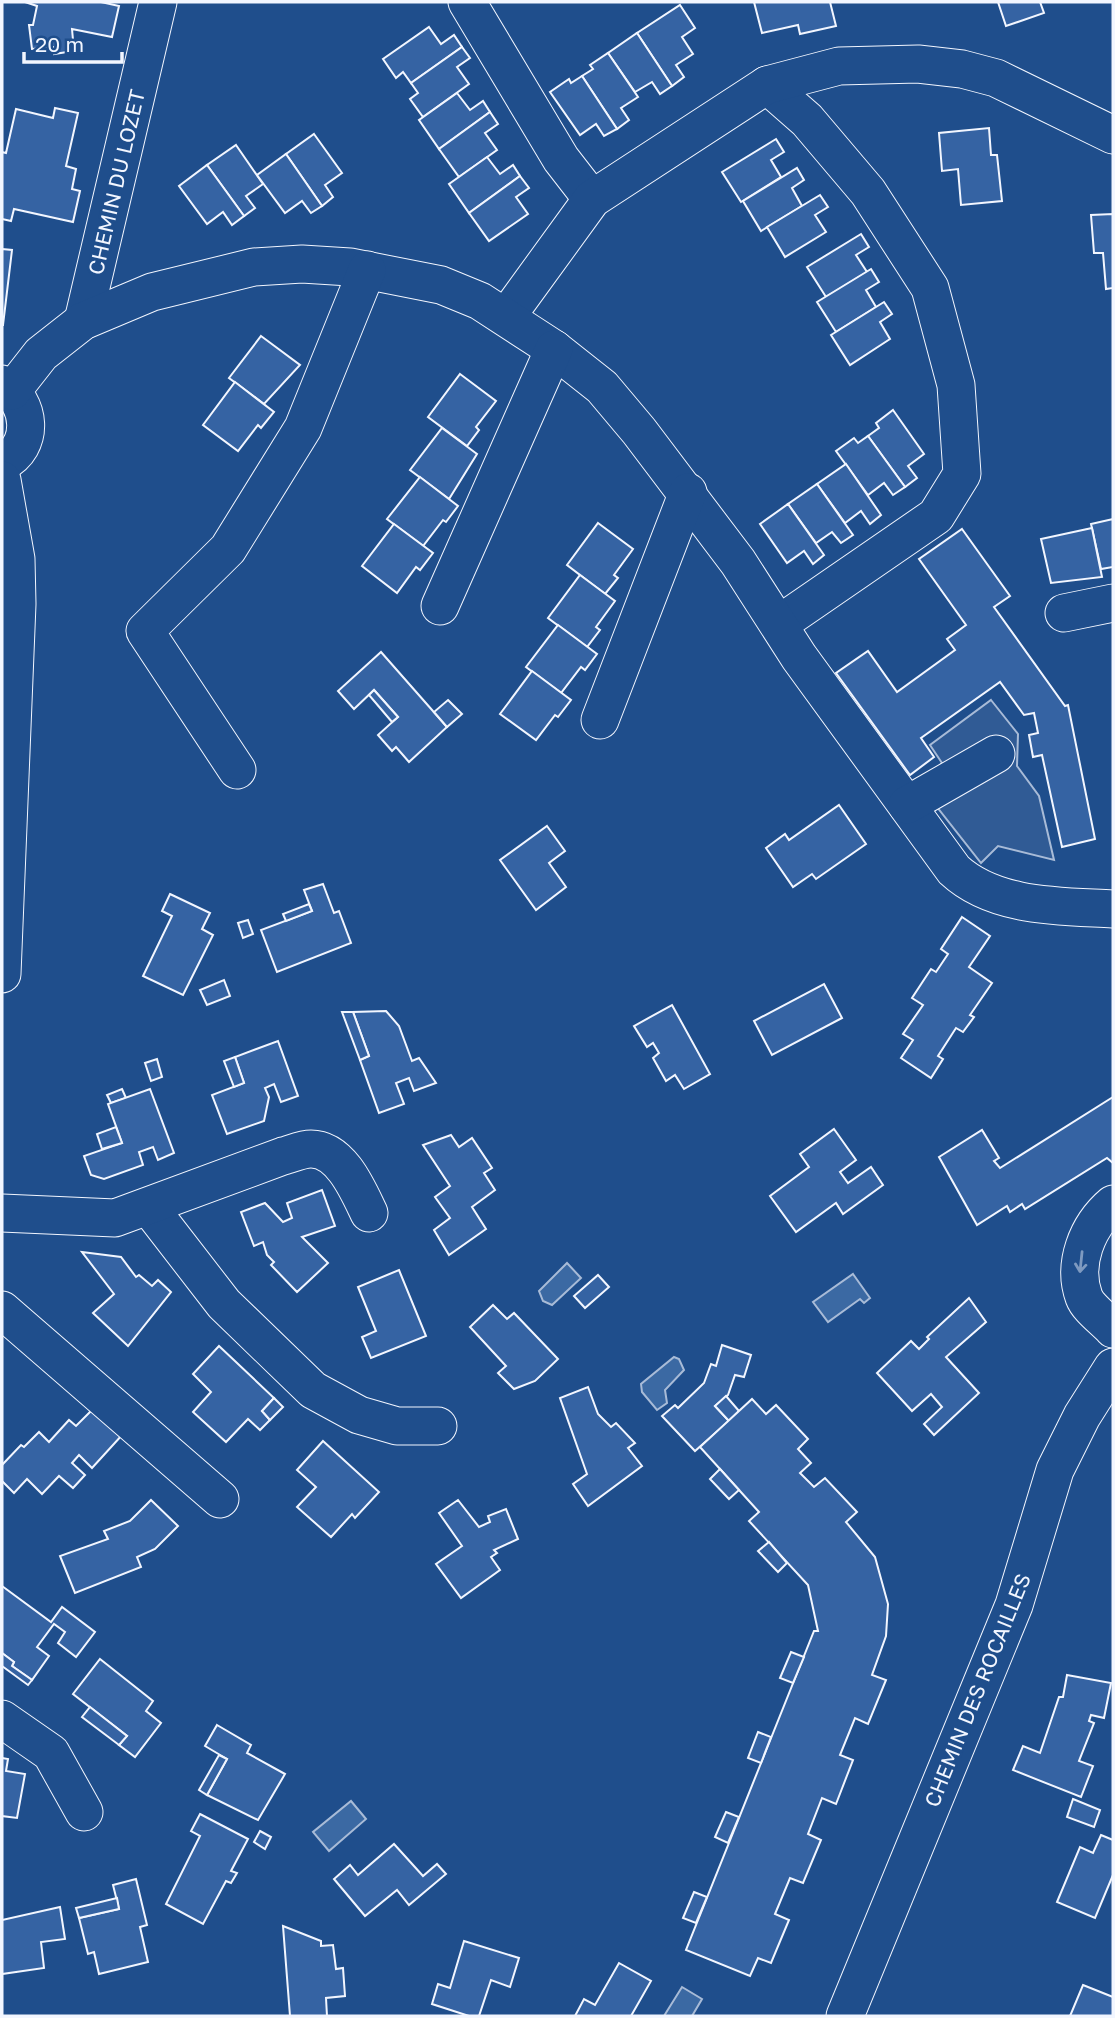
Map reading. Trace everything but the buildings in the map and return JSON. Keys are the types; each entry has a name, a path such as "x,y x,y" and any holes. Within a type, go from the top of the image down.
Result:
{"street":[{"name":"CHEMIN DU LOZET","path":"83,321 158,2"},
{"path":"467,2 561,159 592,199"},
{"path":"509,318 522,294 592,199 767,85 839,66 918,64 962,69 996,78 1113,135"},
{"path":"767,85 807,120 869,191 930,288 956,385 962,474 936,516 779,624"},
{"path":"2,463 20,448 26,418 22,403 7,387 40,354 83,321 152,292 254,267 302,264 367,270 441,285 480,301 509,318 602,387 688,492 799,657 954,870 975,885 998,895 1027,901 1113,909"},
{"path":"237,770 145,631 228,549 296,439 367,270"},
{"path":"440,606 554,349"},
{"path":"2,480 16,559 17,604 2,974"},
{"path":"600,720 688,492"},
{"path":"1064,613 1113,603"},
{"path":"907,805 996,754"},
{"path":"2,1213 108,1218 149,1207 283,1156 312,1149 332,1156 355,1184 369,1213"},
{"path":"1113,1205 1083,1245 1079,1271 1084,1300 1113,1329"},
{"path":"149,1207 224,1304 313,1390 359,1415 397,1426 438,1426"},
{"path":"2,1310 220,1499"},
{"name":"CHEMIN DES ROCAILLES","path":"845,2016 996,1652 1014,1605 1055,1470 1082,1416 1113,1367"},
{"path":"2,1719 51,1753 84,1812"}],"shaded area":[{"path":"991,700 1018,734 1017,766 1039,796 1054,860 998,846 981,863 937,807 926,779 942,763 930,745"},
{"path":"567,1263 581,1278 552,1305 543,1301 539,1291"},
{"path":"853,1274 870,1298 864,1303 860,1299 828,1322 813,1302"},
{"path":"674,1357 679,1359 684,1370 665,1390 667,1403 657,1410 642,1392 641,1384"},
{"path":"351,1801 366,1819 329,1851 313,1832"},
{"path":"682,1987 702,1999 692,2016 664,2016"}]}
